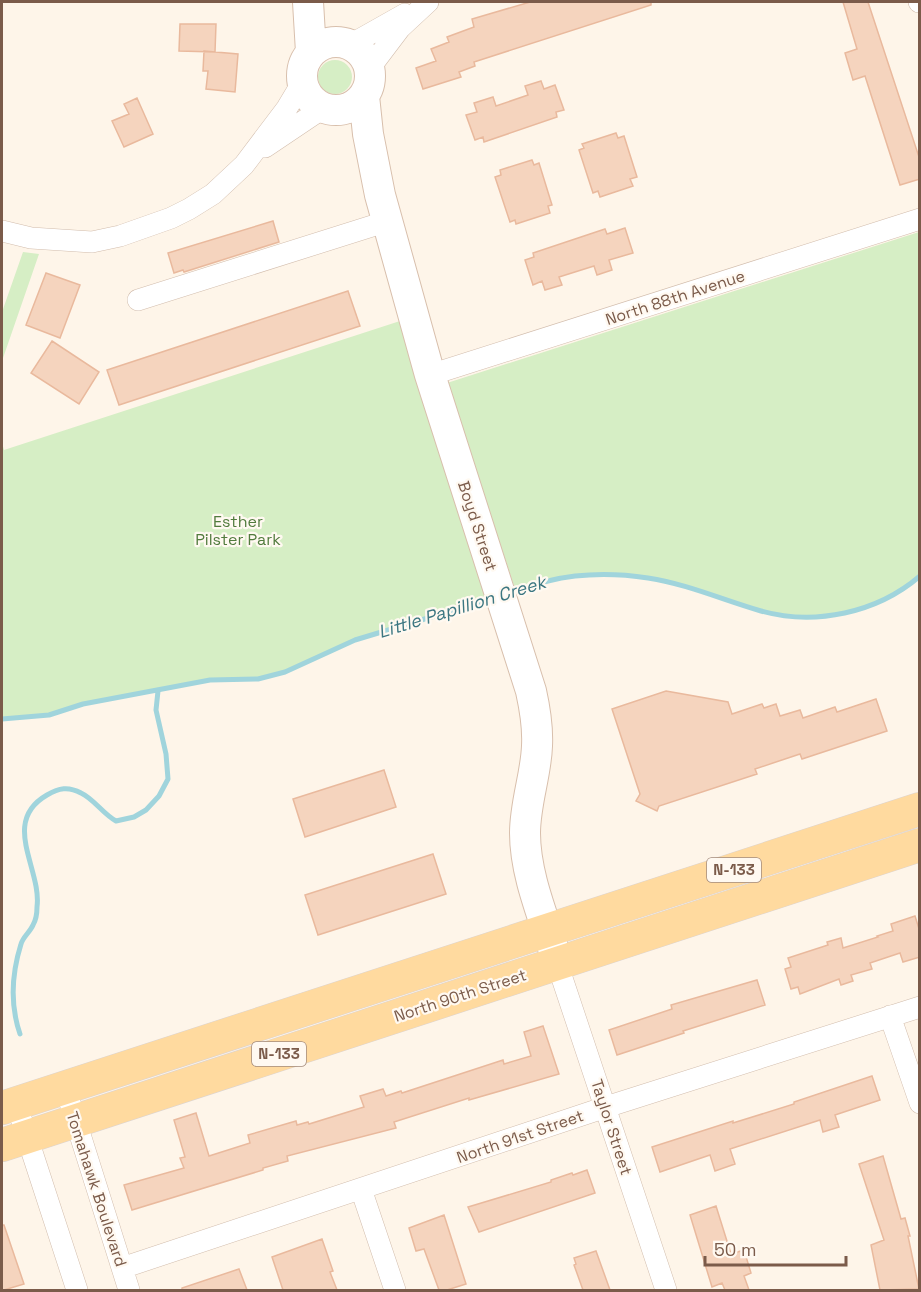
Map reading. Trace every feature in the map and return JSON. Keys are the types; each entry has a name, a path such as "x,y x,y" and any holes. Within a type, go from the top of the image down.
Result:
{"main road":[{"name":"N-133","path":"9,1105 920,809"},
{"name":"North 90th Street","path":"14,1141 920,846"}],"street":[{"path":"308,2 311,52"},
{"path":"320,2 331,23 348,44 361,53 366,82"},
{"path":"243,165 287,108 302,83 301,72 311,52 320,45 331,42 348,44 428,2"},
{"path":"2,231 31,238 92,242 120,236 171,218 189,209 213,194 243,165 298,124 328,109 346,109 356,104 366,82 400,28 428,2"},
{"name":"Boyd Street","path":"366,82 368,134 384,208 430,375 521,657 536,718 537,747 526,806 525,844 557,963"},
{"name":"Boyd Street","path":"302,83 306,94 314,102 328,109 356,146 384,208"},
{"path":"138,300 384,208"},
{"name":"North 88th Avenue","path":"430,375 920,219"},
{"name":"Taylor Street","path":"557,963 666,1290"},
{"name":"North 91st Street","path":"122,1268 606,1107 920,1007"},
{"path":"890,1017 920,1103"},
{"name":"Tomahawk Boulevard","path":"65,1088 129,1290"},
{"path":"9,1105 14,1141 77,1290"},
{"path":"362,1189 395,1290"}],"green space":[{"path":"335,60 347,65 352,77 347,89 335,94 323,89 318,77 323,65"},
{"path":"919,232 919,576 917,578 867,605 845,613 824,616 801,616 753,608 672,582 631,575 574,577 516,592 447,383"},
{"path":"23,252 39,254 2,361 2,312"},
{"name":"Esther Pilster Park","path":"400,321 488,600 356,640 285,672 258,679 210,680 83,704 49,715 2,719 2,443 4,450"}],"building":[{"path":"530,2 651,2 651,5 474,62 475,66 459,72 461,77 423,89 416,68 436,61 431,49 449,42 447,37 474,27 472,19"},
{"path":"843,2 868,2 920,160 920,179 900,185 865,76 853,80 845,53 857,49"},
{"path":"180,24 216,24 215,52 179,51"},
{"path":"204,51 238,54 235,92 206,89 208,71 203,71"},
{"path":"541,81 544,89 555,85 564,110 556,112 557,117 484,142 483,137 475,140 466,115 477,112 474,103 493,97 496,106 528,95 525,86"},
{"path":"137,98 153,134 124,147 112,121 129,114 124,104"},
{"path":"616,133 618,138 624,136 637,177 630,179 633,186 600,197 598,191 593,193 579,150 584,148 582,144"},
{"path":"532,160 534,165 539,163 552,205 548,206 550,213 516,224 515,220 510,222 495,177 501,175 500,170"},
{"path":"273,221 279,242 184,272 183,270 174,273 168,253"},
{"path":"625,228 633,253 609,260 612,270 597,275 594,266 559,277 562,285 545,290 542,281 533,285 525,260 534,257 533,253 605,229 607,234"},
{"path":"46,273 80,285 60,338 26,325"},
{"path":"348,291 360,326 119,405 107,370"},
{"path":"52,341 99,372 79,404 31,373"},
{"path":"666,691 728,702 732,714 762,704 764,708 776,704 780,716 800,710 803,718 835,707 837,712 876,699 887,731 802,759 800,754 755,769 757,774 659,806 657,811 636,801 640,794 612,709"},
{"path":"384,770 396,807 305,837 293,799"},
{"path":"433,854 446,894 318,935 305,895"},
{"path":"915,916 920,932 920,957 903,962 900,953 870,963 872,969 851,975 853,981 841,985 839,979 800,994 798,987 791,989 785,969 791,967 788,958 828,945 827,942 841,938 843,948 878,937 893,931 891,924"},
{"path":"757,980 765,1005 617,1055 609,1030 672,1009 671,1005"},
{"path":"543,1026 559,1074 469,1100 469,1098 394,1122 396,1128 287,1156 288,1161 263,1168 263,1170 132,1210 124,1185 184,1168 180,1158 185,1157 174,1120 196,1113 209,1156 250,1143 248,1135 296,1121 297,1125 308,1122 309,1124 364,1107 360,1096 383,1089 386,1096 401,1091 402,1093 503,1060 504,1064 531,1056 524,1032"},
{"path":"872,1076 880,1100 835,1115 839,1127 823,1132 820,1120 730,1149 735,1164 715,1171 710,1155 660,1172 652,1147 794,1104 794,1102"},
{"path":"883,1156 901,1219 905,1218 910,1236 908,1236 919,1289 880,1290 871,1245 884,1240 859,1164"},
{"path":"587,1170 595,1193 479,1232 468,1207 551,1182 551,1180 572,1173 573,1175"},
{"path":"716,1206 731,1254 744,1250 751,1273 744,1276 749,1290 725,1290 722,1283 712,1287 690,1215"},
{"path":"444,1215 466,1284 439,1290 424,1249 416,1251 409,1228"},
{"path":"2,1225 4,1225 24,1284 4,1290 2,1290"},
{"path":"322,1239 337,1290 283,1290 272,1257"},
{"path":"596,1251 610,1290 583,1290 574,1265 576,1264 574,1258"},
{"path":"239,1269 247,1290 182,1290 182,1288"}],"waterway":[{"name":"Little Papillion Creek","path":"509,594 560,578 585,575 623,575 677,584 761,611 803,617 845,613 865,607 903,589 920,576"},
{"name":"Little Papillion Creek","path":"2,719 49,715 83,704 210,680 258,679 285,672 355,640 491,599"},
{"path":"20,1034 15,1012 14,978 21,944 34,923 37,909 37,892 24,832 26,819 33,806 47,795 64,789 72,789 86,796 116,821 134,817 146,810 159,796 168,779 166,754 156,710 158,691"}]}
